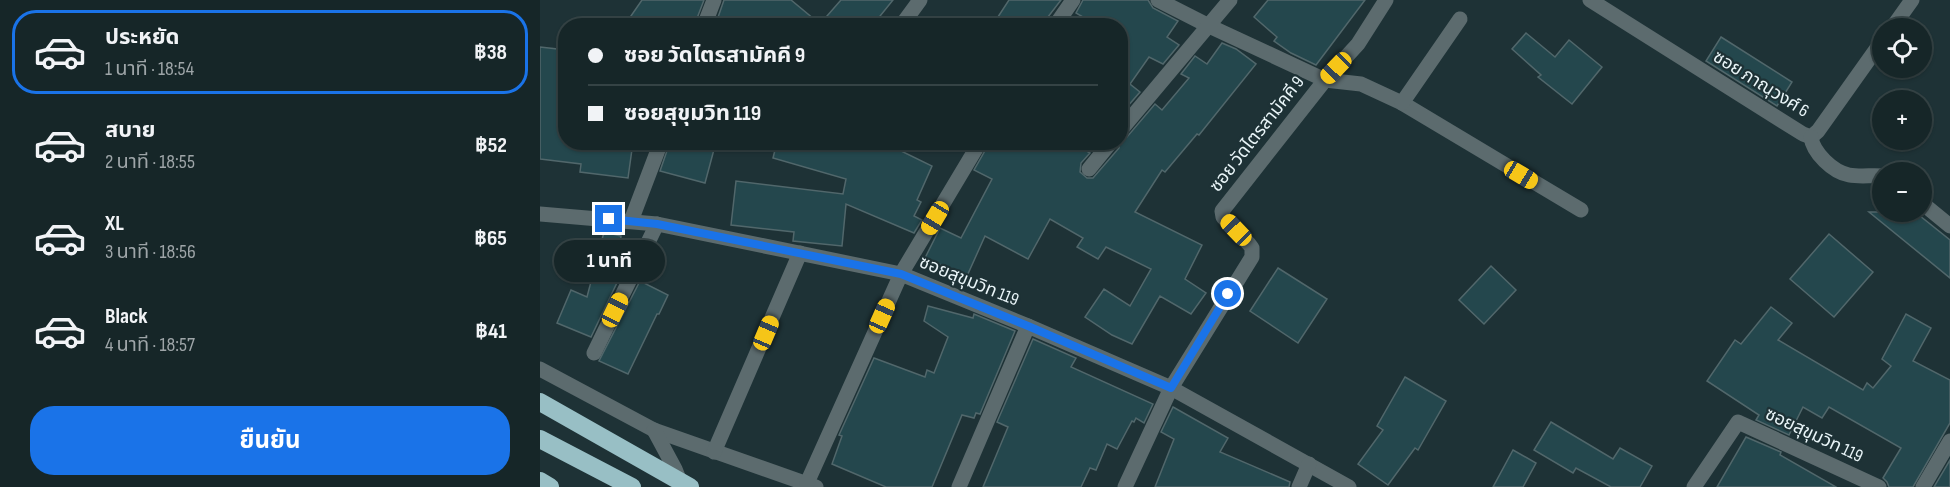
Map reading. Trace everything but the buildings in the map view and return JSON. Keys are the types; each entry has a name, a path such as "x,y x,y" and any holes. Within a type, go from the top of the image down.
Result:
{"highway":[{"path":"540,402 690,487"},
{"path":"540,439 632,487"},
{"path":"540,481 550,487"}],"street":[{"path":"707,18 714,0"},
{"path":"907,18 920,0"},
{"path":"1061,18 1073,0"},
{"path":"1158,0 1325,80 1361,84 1402,104 1581,210"},
{"path":"1128,122 1230,0"},
{"name":"ซอย วัดไตรสามัคคี 9","path":"1171,388 1251,257 1249,244 1223,217 1222,211 1325,80 1358,44 1386,0"},
{"name":"ซอย ภาณุวงศ์ 6","path":"1590,0 1803,134 1811,136 1818,131 1872,55"},
{"path":"1899,18 1912,0"},
{"path":"1402,104 1460,19"},
{"path":"1811,136 1812,144 1817,152 1840,171 1847,175 1872,176"},
{"path":"631,221 658,150"},
{"path":"540,369 654,430 812,485 901,274 975,150"},
{"path":"1089,169 1104,150"},
{"path":"1932,211 1950,226"},
{"name":"ซอยสุขุมวิท 119","path":"540,214 657,224 901,274 1171,388 1349,487"},
{"path":"594,353 657,224"},
{"path":"714,452 800,253"},
{"path":"959,487 1028,326"},
{"path":"1125,487 1171,388"},
{"name":"ซอยสุขุมวิท 119","path":"1694,487 1738,422 1879,487"},
{"path":"654,430 682,487"},
{"path":"1923,487 1950,441"},
{"path":"1299,487 1309,464"}],"route":[{"path":"609,219 657,224 901,274 1171,388 1228,294"}]}
